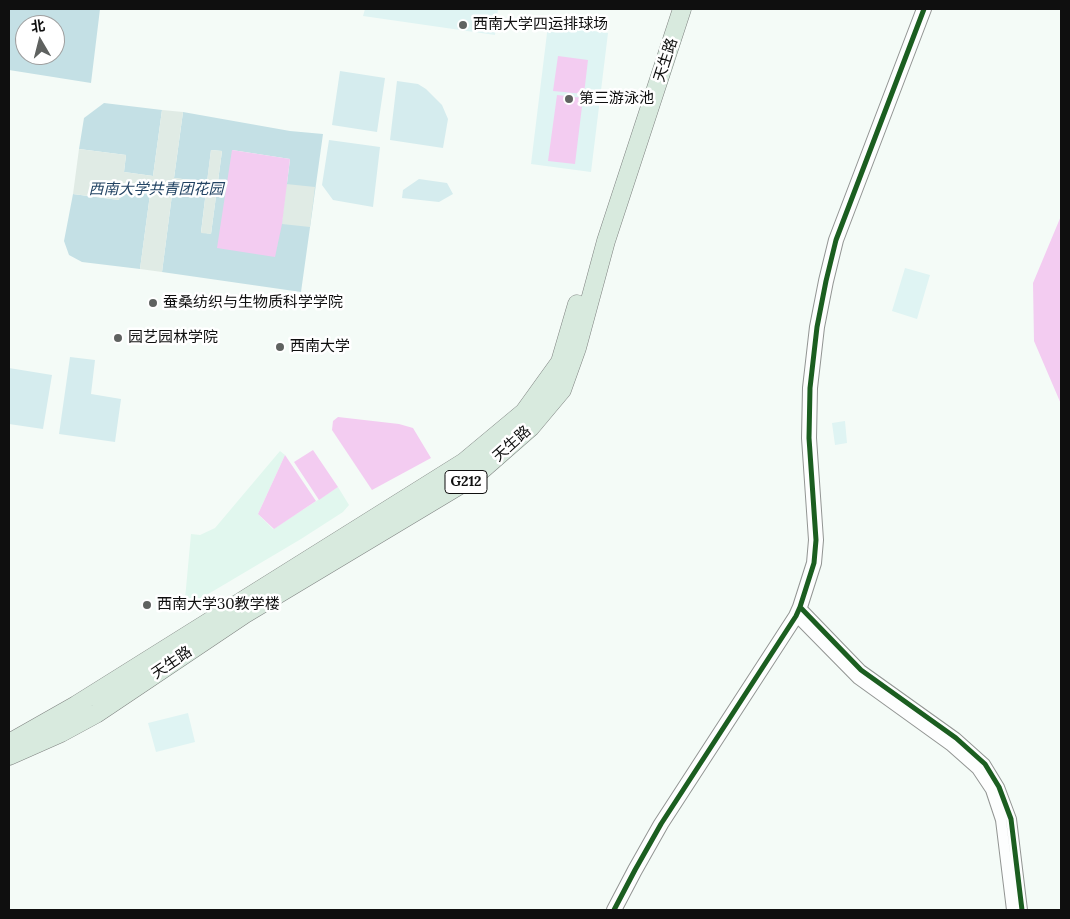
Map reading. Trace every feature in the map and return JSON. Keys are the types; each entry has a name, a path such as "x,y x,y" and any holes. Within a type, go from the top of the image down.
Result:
{"highway":[{"name":"天生路","path":"9,743 76,705 464,462 524,412 560,362 605,214 672,9"},
{"name":"天生路","path":"9,756 61,733 96,714 245,614 475,476 531,427 562,390 577,348 611,224 682,9"}],"street":[{"path":"614,910 661,824 798,612 814,563 816,540 809,438 810,388 817,327 826,281 836,240 924,9"},
{"path":"798,612 858,679 951,746 977,769 991,790 1001,820 1012,910"},
{"path":"798,612 861,670 956,738 984,764 999,787 1011,819 1022,910"}],"green space":[{"path":"280,451 285,455 258,514 273,529 338,487 349,505 343,512 301,539 188,606 185,599 191,534 200,535 215,528"}],"shaded area":[{"path":"9,9 100,9 91,83 9,70"},
{"name":"西南大学四运排球场","path":"365,9 498,9 495,35 363,16"},
{"name":"第三游泳池","path":"548,25 608,33 591,172 531,164"},
{"path":"558,56 588,60 584,94 553,91"},
{"path":"340,71 385,78 377,132 332,125"},
{"path":"397,81 418,84 426,89 442,105 448,119 443,148 390,140"},
{"path":"557,95 583,98 575,164 548,161"},
{"path":"104,103 162,110 153,176 124,172 126,155 79,149 84,118"},
{"path":"162,110 183,112 174,178 207,182 211,150 222,151 211,234 201,233 206,191 173,187 162,272 140,269 151,187 121,183 119,200 73,194 79,149 126,155 124,172 153,176"},
{"path":"183,112 290,131 323,134 301,292 162,272 173,187 206,191 201,232 211,234 222,151 211,150 207,182 174,178","holes":["232,150 290,159 282,224"]},
{"path":"329,140 380,147 373,207 333,200 322,185"},
{"path":"232,150 290,159 282,224 275,257 217,248"},
{"path":"419,179 447,183 453,194 439,202 402,198 403,190"},
{"path":"121,183 151,187 140,269 82,262 69,255 64,241 73,194 119,200"},
{"path":"286,184 315,187 310,227 282,224"},
{"path":"1061,216 1061,404 1034,341 1033,283"},
{"path":"905,268 930,275 917,319 892,311"},
{"path":"70,357 95,360 91,394 121,399 115,442 59,434"},
{"path":"9,368 52,375 43,429 9,424"},
{"path":"338,417 399,424 413,428 431,458 372,490 332,430 333,421"},
{"path":"845,421 847,443 835,445 832,423"},
{"path":"313,450 338,487 319,500 294,462"},
{"path":"285,455 316,501 274,529 258,514"},
{"path":"188,713 195,742 156,752 148,723"}],"cycle path":[{"path":"614,910 661,824 800,607 814,563 816,540 809,438 810,388 817,327 826,281 836,240 924,9"},
{"path":"800,607 861,670 956,738 985,764 999,787 1011,819 1022,910"}],"place":[{"name":"西南大学四运排球场","path":"463,25"},
{"name":"第三游泳池","path":"569,99"},
{"name":"蚕桑纺织与生物质科学学院","path":"153,303"},
{"name":"园艺园林学院","path":"118,338"},
{"name":"西南大学","path":"280,347"},
{"name":"西南大学30教学楼","path":"147,605"}],"park label":[{"name":"西南大学共青团花园","path":"156,190"}]}
